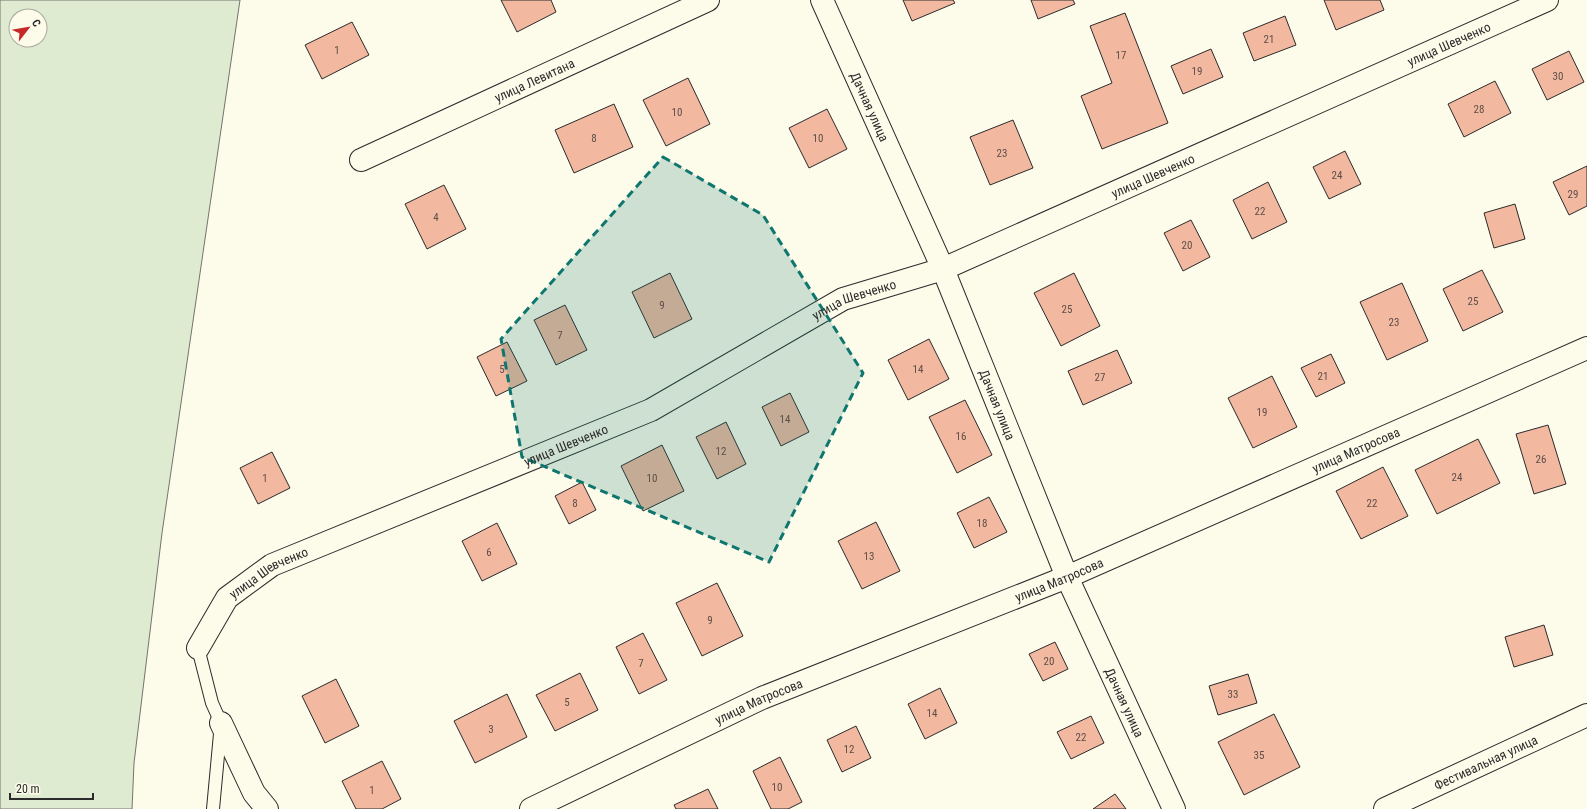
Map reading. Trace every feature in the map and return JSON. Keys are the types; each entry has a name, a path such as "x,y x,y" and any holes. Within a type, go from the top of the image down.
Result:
{"street":[{"name":"улица Левитана","path":"360,160 708,0"},
{"name":"Дачная улица","path":"822,0 943,269 1067,577 1174,809"},
{"name":"улица Шевченко","path":"198,648 228,598 272,565 651,410 843,299 943,269 1547,0"},
{"name":"улица Матросова","path":"531,809 762,698 1067,577 1587,348"},
{"name":"Фестивальная улица","path":"1385,809 1587,715"},
{"path":"221,722 254,793 266,809"}],"lane":[{"path":"198,648 212,703 221,722 213,809"}],"highlighted area":[{"path":"663,157 763,215 863,373 769,562 522,457 501,339"}],"green space":[{"path":"0,0 240,0 162,533 134,763 132,809 0,809"}],"building":[{"path":"501,0 551,0 556,12 517,32"},
{"path":"903,0 953,0 955,3 912,21"},
{"path":"1031,0 1073,0 1075,4 1038,19"},
{"path":"1324,0 1380,0 1384,10 1336,30"},
{"path":"1125,13 1168,123 1102,149 1081,96 1112,83 1090,26"},
{"path":"1285,16 1296,45 1254,61 1243,33"},
{"path":"352,22 369,55 322,79 305,45"},
{"path":"1211,49 1223,77 1183,94 1171,66"},
{"path":"1569,51 1584,82 1547,100 1532,69"},
{"path":"688,78 710,124 666,146 643,100"},
{"path":"1495,81 1511,113 1464,137 1448,104"},
{"path":"614,104 633,147 574,173 555,130"},
{"path":"827,109 847,149 809,168 789,128"},
{"path":"1013,120 1033,168 990,185 970,137"},
{"path":"1345,151 1361,184 1329,199 1313,167"},
{"path":"1587,166 1587,206 1569,215 1553,182"},
{"path":"1268,182 1287,222 1252,239 1233,200"},
{"path":"444,185 466,229 427,249 405,204"},
{"path":"1515,204 1525,239 1494,248 1484,213"},
{"path":"1191,220 1210,257 1183,271 1164,233"},
{"path":"1482,270 1503,312 1463,331 1443,289"},
{"path":"670,273 692,319 654,338 632,292"},
{"path":"1074,273 1100,326 1061,346 1034,293"},
{"path":"1402,283 1428,341 1387,360 1360,302"},
{"path":"565,305 587,350 556,365 534,320"},
{"path":"929,339 949,379 908,400 888,360"},
{"path":"507,342 527,381 496,396 477,357"},
{"path":"1117,350 1132,383 1083,405 1068,371"},
{"path":"1331,354 1345,383 1316,397 1301,368"},
{"path":"1272,376 1297,427 1253,448 1228,398"},
{"path":"790,393 809,432 781,446 762,407"},
{"path":"965,400 992,455 957,473 929,417"},
{"path":"726,422 746,464 717,479 696,437"},
{"path":"1548,425 1566,484 1534,494 1516,434"},
{"path":"1478,439 1500,483 1437,514 1415,470"},
{"path":"662,445 684,491 643,511 621,466"},
{"path":"272,452 290,488 258,504 240,468"},
{"path":"1383,467 1408,516 1361,539 1336,491"},
{"path":"582,482 596,510 569,524 555,496"},
{"path":"989,497 1007,532 974,548 957,513"},
{"path":"876,522 900,571 862,589 838,541"},
{"path":"497,523 517,564 482,581 462,541"},
{"path":"717,583 743,636 702,656 676,603"},
{"path":"1544,625 1553,655 1514,667 1505,637"},
{"path":"643,633 667,680 639,694 616,647"},
{"path":"1055,642 1068,669 1043,681 1029,654"},
{"path":"580,673 598,710 555,731 536,695"},
{"path":"1248,674 1257,703 1218,715 1209,686"},
{"path":"336,679 359,726 325,743 302,696"},
{"path":"940,688 957,723 925,739 908,704"},
{"path":"507,694 527,737 475,763 454,721"},
{"path":"1274,714 1300,767 1244,795 1218,742"},
{"path":"1091,716 1104,743 1071,759 1057,732"},
{"path":"856,726 871,758 842,772 827,740"},
{"path":"780,757 802,802 788,809 771,809 753,771"},
{"path":"382,761 401,799 382,809 356,809 342,781"},
{"path":"708,789 718,809 676,809 674,805"},
{"path":"1115,794 1126,809 1093,809"}]}
